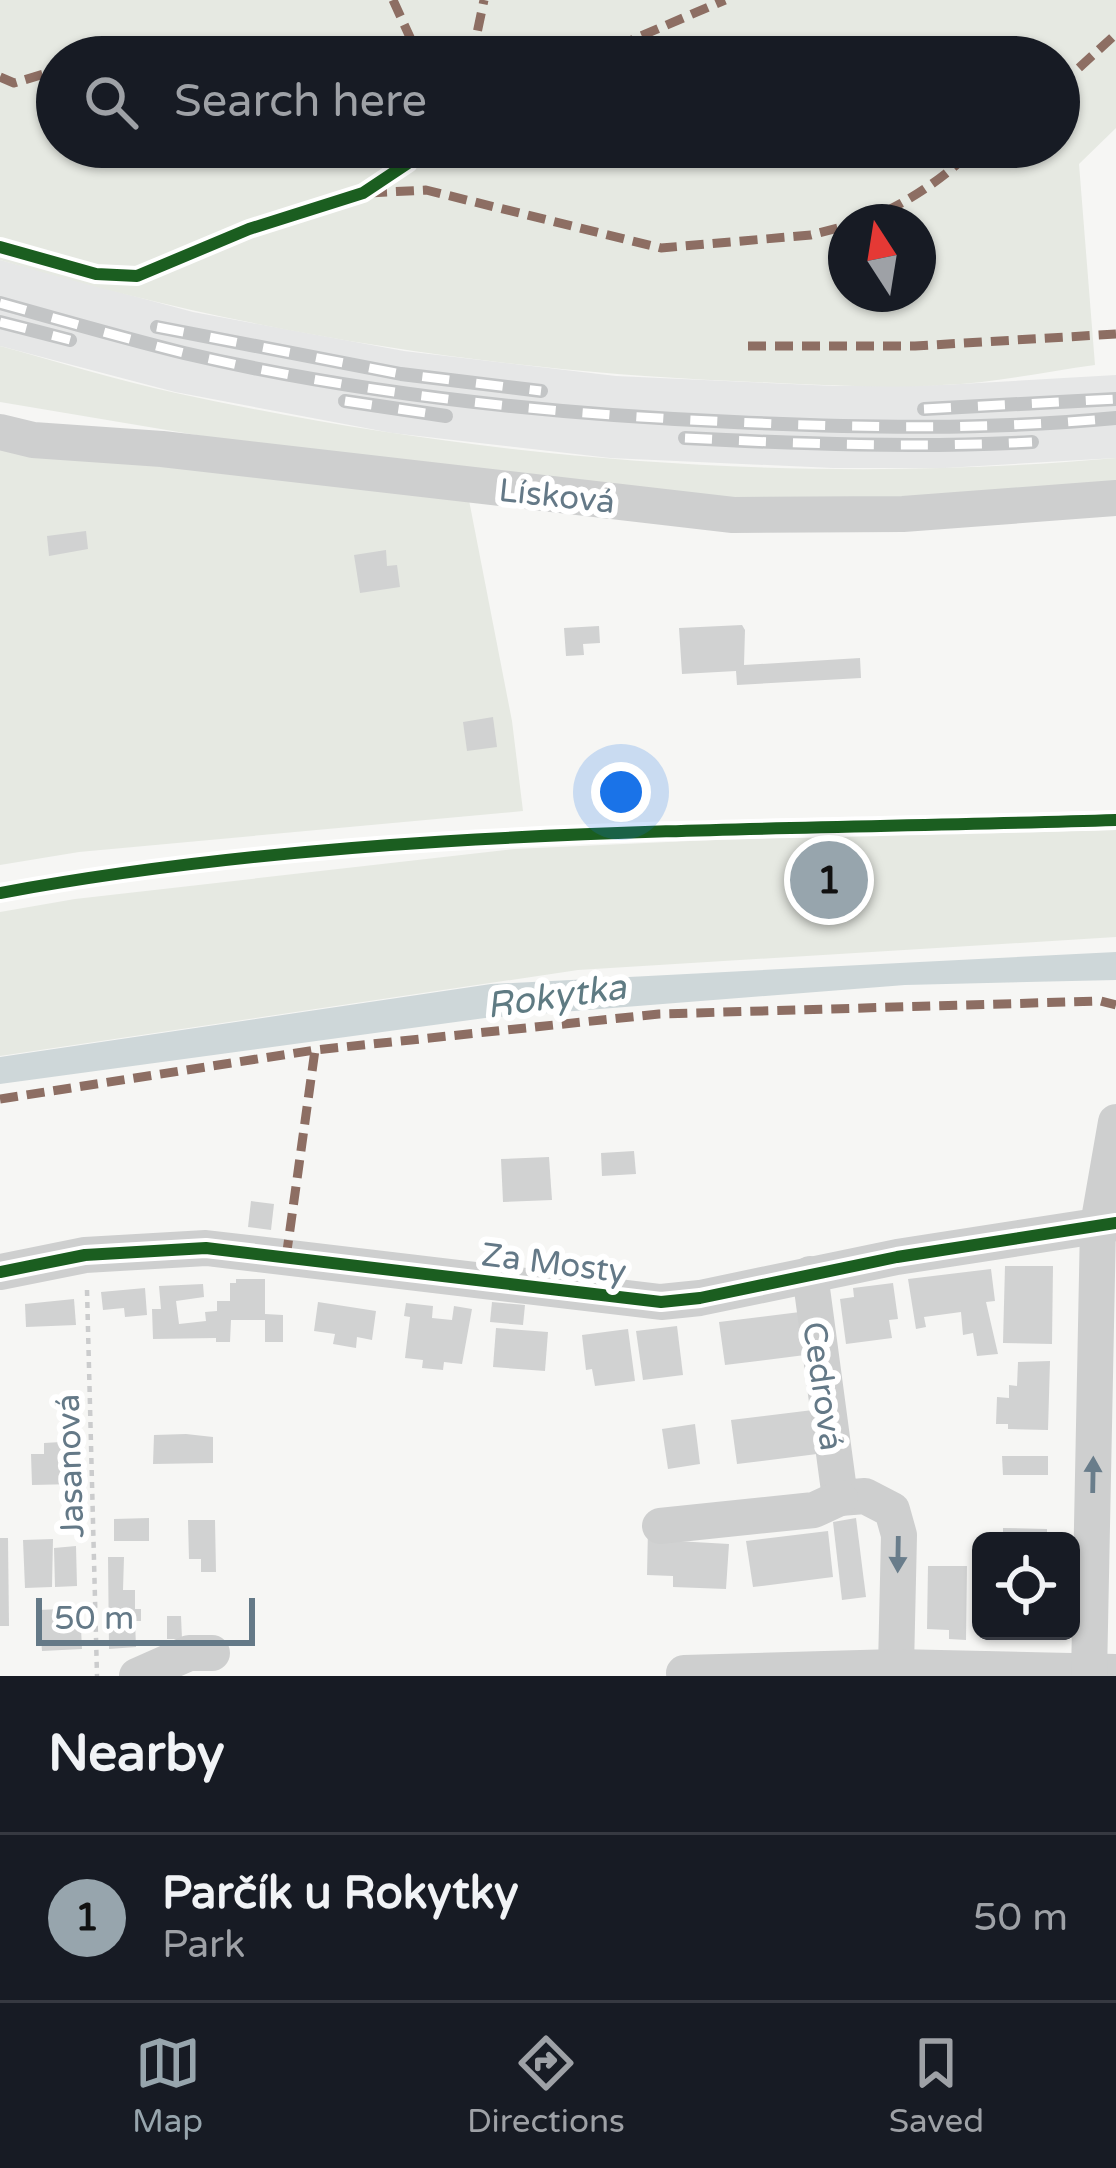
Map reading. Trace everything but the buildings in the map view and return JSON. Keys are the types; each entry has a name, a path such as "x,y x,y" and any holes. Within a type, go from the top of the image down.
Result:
{"street":[{"name":"Lísková","path":"0,431 33,440 162,449 733,514 903,514 1116,498"},
{"path":"684,1672 896,1667 1098,1673 1107,1224 1116,1122"},
{"name":"Za Mosty","path":"0,1272 86,1255 206,1248 661,1302 1107,1224"},
{"name":"Cedrová","path":"810,1274 840,1498"},
{"name":"Cedrová","path":"660,1526 814,1510 840,1498 865,1496 892,1510 899,1535 896,1667"},
{"path":"136,1676 189,1653 212,1653"}],"shaded area":[{"path":"0,0 1116,0 1116,128 1080,163 1080,36 36,36 36,168 1079,168 1095,365 942,385 837,386 640,376 455,357 180,307 0,260"},
{"path":"0,260 193,312 404,351 616,376 835,386 1116,375 1116,458 945,468 833,468 610,458 392,433 175,392 0,346"},
{"path":"0,346 154,388 291,416 526,450 644,461 881,469 1116,458 1116,496 769,505 315,455 0,402"},
{"path":"0,442 467,490 512,721 523,811 79,852 0,865"},
{"path":"1116,830 1116,937 578,970 0,1056 0,912 75,899 514,849"}],"water":[{"name":"Rokytka","path":"1116,952 1116,980 905,985 485,1018 0,1084 0,1057 491,984"}],"railway":[{"path":"0,303 252,368 527,408 878,427 1116,418"},
{"path":"0,322 70,340"},
{"path":"157,327 401,374 541,391"},
{"path":"924,409 1116,399"},
{"path":"345,401 446,416"},
{"path":"685,438 858,444 1032,442"}],"marked path":[{"path":"393,0 409,36"},
{"path":"476,36 484,0"},
{"path":"641,36 725,0"},
{"path":"1080,67 1116,34"},
{"path":"0,77 14,83 36,76"},
{"path":"899,204 952,168"},
{"path":"369,193 426,190 661,248 828,231"},
{"path":"748,346 915,346 1116,334"},
{"path":"0,1099 315,1050 659,1014 1101,1001 1116,1005"},
{"path":"286,1258 315,1050"}],"cycle path":[{"path":"0,247 96,274 137,276 249,229 363,193 400,168"},
{"path":"0,893 138,871 416,843 696,830 1116,820"},
{"path":"0,1272 85,1255 206,1248 661,1302 897,1257 1116,1223"}],"place":[{"name":"Parčík u Rokytky","path":"829,880"}]}
